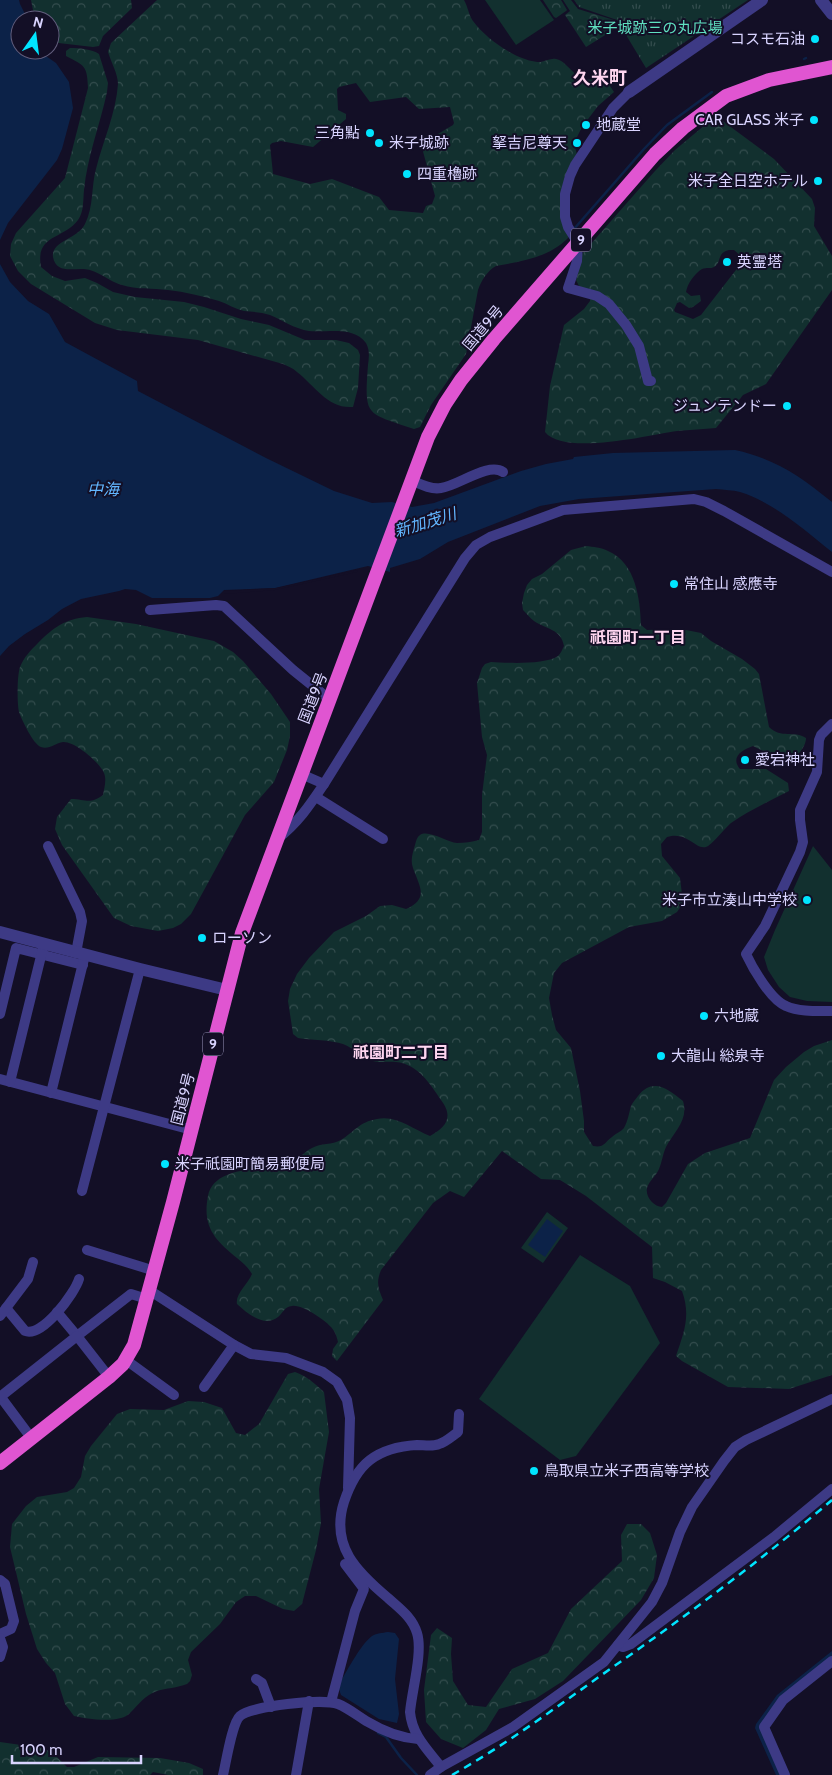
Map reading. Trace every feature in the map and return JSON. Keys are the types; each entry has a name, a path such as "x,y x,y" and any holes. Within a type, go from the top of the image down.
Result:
{"highway":[{"name":"国道9号","path":"0,1463 109,1377 126,1360 134,1345 192,1130 242,933 375,580 404,497 428,437 445,404 461,380 494,339 656,154 683,128 726,96 769,80 832,67"}],"street":[{"path":"651,382 648,381 642,355 634,337 609,304 597,296 568,288 577,261 578,243 564,217 565,194 570,176 575,165 613,108 629,92 762,0"},
{"path":"821,0 832,14"},
{"path":"411,480 429,487 439,488 493,468 504,472"},
{"path":"277,839 290,829 316,796 465,558 476,545 490,537 563,510 694,499 706,502 724,511 832,572"},
{"path":"150,610 224,606 293,670 330,699"},
{"path":"832,724 821,735 819,740 816,772 800,810 803,842 800,852 764,926 746,954 755,971 775,999 785,1006 798,1010 832,1011"},
{"path":"302,774 324,784"},
{"path":"316,796 383,839"},
{"path":"48,846 80,912 82,922 82,958 51,1093"},
{"path":"0,932 43,949 140,969 227,990"},
{"path":"0,1014 16,948 43,949"},
{"path":"43,949 5,1080 192,1130"},
{"path":"82,1191 140,969"},
{"path":"87,1250 154,1271"},
{"path":"33,1262 28,1279 3,1312 28,1333 34,1332 47,1323 77,1287 79,1279"},
{"path":"32,1439 0,1396 131,1294 148,1295 251,1354 286,1358 311,1366 324,1372 337,1382 344,1392 349,1407 348,1488"},
{"path":"57,1312 109,1377"},
{"path":"204,1387 234,1345"},
{"path":"126,1360 174,1395"},
{"path":"430,1775 513,1728 604,1662 652,1602 662,1583 680,1532 692,1507 735,1447 832,1399"},
{"path":"442,1767 418,1739 413,1729 410,1712 420,1646 416,1632 408,1615 374,1587 355,1567 343,1545 341,1510 348,1488 370,1460 395,1448 438,1445 448,1440 458,1432 459,1414"},
{"path":"618,1645 623,1647 631,1644 774,1536 832,1489"},
{"path":"331,1702 356,1611 364,1589 357,1582 342,1559 340,1553 343,1545"},
{"path":"0,1580 5,1584 14,1620 11,1629 0,1636 3,1649 0,1657"},
{"path":"784,1775 764,1727 783,1700 832,1661"},
{"path":"256,1679 262,1683 271,1707"},
{"path":"223,1775 236,1721 246,1713 271,1707 309,1701 331,1702 342,1706 370,1723 404,1738 418,1739"},
{"path":"296,1775 309,1701"}],"green space":[{"path":"31,0 131,0 132,8 103,36 99,46 93,47 60,43 60,10 33,10"},
{"path":"157,0 464,0 473,21 486,35 503,48 532,61 560,60 577,75 587,80 602,74 614,92 598,106 582,127 574,143 577,155 568,170 568,238 552,250 534,258 496,266 487,273 478,290 466,354 431,405 420,427 414,429 377,415 368,404 369,357 366,343 361,337 339,331 304,330 270,315 244,311 207,297 162,289 128,287 89,270 65,269 58,266 53,257 56,247 82,229 90,210 94,176 117,95 118,80 108,52 111,43","holes":["356,83 370,102 406,97 419,109 450,107 453,125 421,144 435,196 432,204 426,206 423,213 389,210 379,197 332,179 310,184 273,174 270,145 272,143 281,141 313,147 346,119 346,114 338,110 337,89 339,87"]},
{"path":"485,0 540,0 554,20 516,45"},
{"path":"543,0 561,0 567,10 556,18"},
{"path":"563,0 571,0 578,9 614,20 617,22 618,27 586,47 565,15 570,11"},
{"name":"米子城跡三の丸広場","path":"574,0 748,0 646,68 617,20 579,7"},
{"path":"70,48 89,50 99,54 108,83 107,92 88,165 81,213 78,220 72,226 46,243 40,256 41,267 52,276 65,281 85,278 113,292 135,297 184,302 204,307 241,319 269,325 305,340 336,340 349,343 358,350 360,355 358,388 353,407 344,407 322,396 292,368 283,364 198,340 117,330 95,323 31,284 18,271 10,256 11,244 16,233 65,178 88,88 84,67 66,56 66,51"},
{"path":"712,119 720,119 774,159 812,199 815,208 814,226 832,256 832,290 766,384 743,395 716,428 677,431 608,442 570,443 555,439 545,432 550,386 564,325 584,309 590,301 590,298 576,280 582,254 675,150","holes":["734,250 741,256 739,266 701,315 693,319 675,312 677,303 680,302 689,308 701,301 700,295 691,296 686,292 692,279 702,269 713,268 718,263 722,253"]},
{"path":"586,546 605,550 625,564 638,593 641,625 647,630 681,629 701,633 742,659 759,674 769,727 778,733 806,738 804,746 798,754 782,766 769,754 753,746 739,754 736,761 740,769 766,769 788,783 789,791 738,818 706,847 698,846 680,836 667,837 661,844 662,856 680,878 683,903 677,912 662,921 629,927 562,963 554,973 549,998 556,1030 571,1048 580,1091 584,1132 593,1146 602,1146 624,1128 631,1106 638,1096 649,1087 655,1086 666,1089 683,1101 684,1114 680,1126 666,1147 659,1169 647,1188 647,1195 659,1207 666,1203 688,1164 705,1153 750,1138 774,1080 804,1052 814,1046 832,1040 832,1375 789,1389 728,1387 682,1361 676,1356 685,1324 685,1300 682,1291 653,1278 652,1247 586,1196 560,1180 541,1179 502,1151 464,1197 450,1191 433,1203 381,1270 378,1285 383,1300 337,1361 332,1356 333,1349 338,1342 335,1332 315,1314 292,1306 285,1309 273,1320 267,1321 256,1318 237,1304 238,1296 252,1274 217,1239 212,1232 207,1216 208,1196 211,1188 224,1176 261,1168 286,1167 315,1146 341,1140 371,1120 391,1119 404,1123 430,1136 444,1125 447,1116 445,1106 423,1076 411,1067 396,1062 373,1061 343,1044 298,1038 293,1034 288,1001 290,989 297,974 309,958 334,932 366,916 380,906 392,905 406,909 418,900 421,891 412,865 412,859 416,841 420,835 433,835 457,843 479,840 482,832 482,795 487,755 482,737 477,683 482,668 485,664 491,662 535,662 552,659 559,655 564,646 560,636 534,621 523,610 524,593 532,579 542,574 571,550"},
{"path":"87,617 136,624 214,641 233,652 243,661 271,694 290,722 287,750 274,782 245,815 191,914 181,924 173,928 158,931 131,926 114,918 62,845 55,829 57,817 71,799 91,801 103,795 104,773 92,759 74,745 63,742 47,748 38,745 28,731 19,712 18,677 20,667 30,651 55,628 66,622"},
{"name":"米子市立湊山中学校","path":"813,846 832,870 832,1002 807,1001 790,997 779,987 768,970 764,957"},
{"path":"547,1212 568,1228 543,1263 521,1248"},
{"path":"580,1255 630,1286 660,1343 576,1456 560,1460 479,1399"},
{"path":"295,1372 307,1378 324,1392 329,1432 319,1489 321,1523 302,1604 294,1611 283,1609 256,1596 245,1596 236,1602 220,1624 191,1652 188,1660 192,1675 187,1684 152,1693 142,1700 130,1713 119,1719 103,1720 74,1716 65,1704 55,1673 37,1649 26,1614 10,1547 12,1524 26,1506 37,1497 67,1492 74,1488 81,1477 85,1456 117,1414 130,1409 164,1410 188,1401 204,1402 222,1408 236,1433 245,1435 259,1424 288,1374"},
{"path":"627,1524 641,1524 650,1533 657,1555 654,1578 641,1600 563,1681 535,1699 499,1709 486,1730 463,1748 441,1739 426,1722 424,1690 431,1635 437,1628 452,1638 453,1681 468,1705 486,1707 512,1669 548,1653 571,1609 622,1561 621,1535"},
{"path":"0,1742 42,1748 53,1753 67,1767 74,1767 98,1757 160,1758 189,1763 203,1769 203,1775 168,1775 153,1772 150,1775 0,1775"}],"water":[{"path":"0,0 19,0 23,10 10,10 10,60 52,60 56,63 69,82 73,108 62,149 57,160 8,223 0,240"},
{"name":"中海","path":"0,264 10,282 28,301 49,314 65,342 137,381 138,391 266,458 334,491 372,503 392,502 412,507 434,503 521,471 573,459 574,457 613,453 735,450 763,458 787,470 832,502 832,552 777,510 737,491 716,489 579,499 540,506 448,542 420,559 390,568 390,572 368,566 275,588 224,590 218,596 210,598 152,598 136,590 125,589 81,599 62,609 25,634 9,646 0,656"},
{"path":"547,1219 563,1231 545,1257 528,1245"},
{"path":"395,1633 399,1639 395,1679 399,1714 397,1723 379,1719 341,1695 338,1686 367,1640 376,1634"},
{"path":"832,1651 832,1657 760,1727 781,1775 776,1775 755,1728 756,1724 777,1695"}],"pier":[{"path":"358,570 357,572 275,590 224,594 224,591 276,588"}],"waterway":[{"path":"574,229 667,125 712,92"},
{"path":"378,1733 386,1737 401,1758 417,1775"}],"railway":[{"path":"452,1775 529,1726 662,1632 720,1590 832,1500"}],"place":[{"name":"コスモ石油","path":"815,39"},
{"name":"CAR GLASS 米子","path":"814,120"},
{"name":"地蔵堂","path":"586,125"},
{"name":"三角點","path":"370,133"},
{"name":"米子城跡","path":"379,143"},
{"name":"拏吉尼尊天","path":"577,143"},
{"name":"四重櫓跡","path":"407,174"},
{"name":"米子全日空ホテル","path":"818,181"},
{"name":"英霊塔","path":"727,262"},
{"name":"ジュンテンドー","path":"787,406"},
{"name":"常住山 感應寺","path":"674,584"},
{"name":"愛宕神社","path":"745,760"},
{"name":"米子市立湊山中学校","path":"807,900"},
{"name":"ローソン","path":"202,938"},
{"name":"六地蔵","path":"704,1016"},
{"name":"大龍山 総泉寺","path":"661,1056"},
{"name":"米子祇園町簡易郵便局","path":"165,1164"},
{"name":"鳥取県立米子西高等学校","path":"534,1471"}],"district":[{"name":"久米町","path":"600,78"},
{"name":"祇園町一丁目","path":"638,637"},
{"name":"祇園町二丁目","path":"401,1052"}],"water label":[{"name":"新加茂川","path":"425,522"}]}
